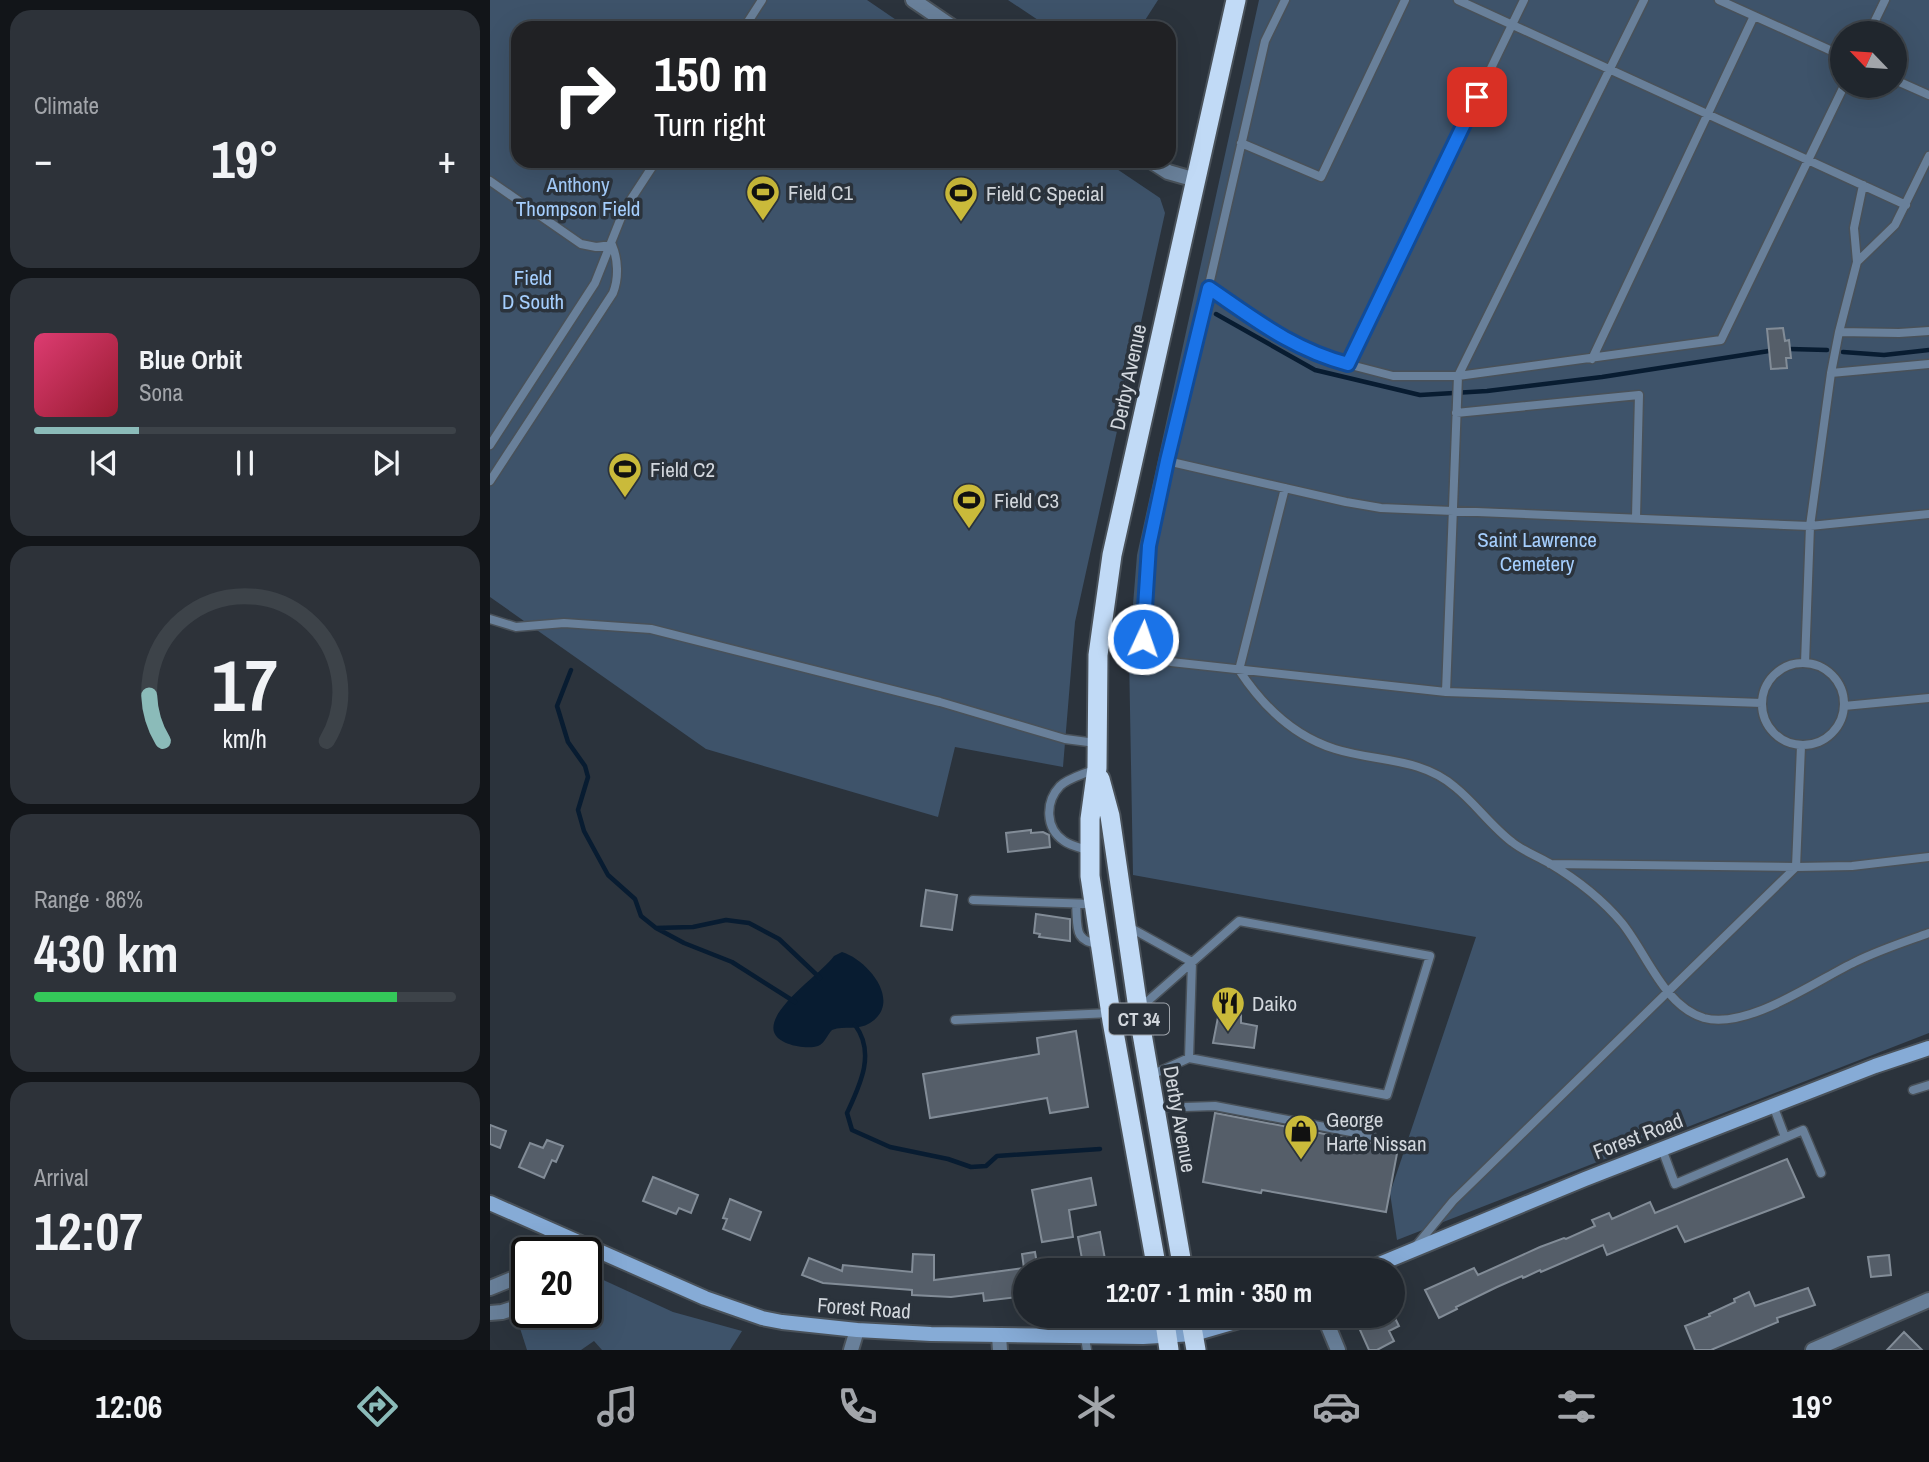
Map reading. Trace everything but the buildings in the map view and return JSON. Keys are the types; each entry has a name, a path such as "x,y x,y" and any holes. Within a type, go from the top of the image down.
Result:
{"highway":[{"name":"Derby Avenue","path":"1155,1258 1100,944 1085,904 1090,876 1090,819 1097,768 1098,655 1112,555 1236,0"},
{"name":"Derby Avenue","path":"1097,768 1110,816 1138,1009 1181,1258"},
{"path":"1111,1013 1138,1009"}],"main road":[{"name":"Forest Road","path":"1393,1258 1773,1105 1929,1048"},
{"name":"Forest Road","path":"490,1203 559,1237"},
{"name":"Forest Road","path":"602,1259 762,1318 804,1325 999,1343 1086,1344 1168,1343 1193,1333 1217,1328"}],"street":[{"path":"913,0 944,21"},
{"path":"1162,168 1196,180"},
{"path":"551,1237 553,1233"},
{"path":"490,1288 511,1279"},
{"path":"1813,1350 1929,1300"},
{"path":"490,1313 511,1309"},
{"path":"1329,1328 1338,1350"},
{"path":"851,1350 857,1330"}],"lane":[{"path":"748,21 762,0"},
{"path":"1285,0 1265,41 1167,461 1149,546 1143,639 1147,650 1157,658 1171,663 1446,692 1762,703"},
{"path":"1241,143 1321,177 1405,0"},
{"path":"1458,0 1906,205"},
{"path":"1348,364 1524,0"},
{"path":"1446,692 1458,381 1644,0"},
{"path":"1719,0 1830,50"},
{"path":"1875,21 1885,0"},
{"path":"1592,359 1754,16"},
{"path":"1908,86 1929,95"},
{"path":"1209,288 1278,336 1321,357 1393,376 1458,381 1721,340 1838,98"},
{"path":"1857,262 1895,225 1929,156"},
{"path":"490,445 595,284 624,210 651,168"},
{"path":"490,181 581,244 596,247 611,245"},
{"path":"1805,663 1810,526 1830,373 1857,262 1854,228 1863,186"},
{"path":"490,481 614,293 616,256 611,245"},
{"path":"1839,331 1929,331"},
{"path":"1830,373 1929,364"},
{"path":"1456,413 1639,395 1636,517"},
{"path":"1167,461 1381,508 1810,526 1929,514"},
{"path":"1285,488 1239,670 1252,689 1278,717 1308,739 1337,750 1417,765 1453,785 1513,843 1550,863 1588,889 1622,922 1668,994 1683,1008 1705,1018 1729,1018 1762,1010 1795,996 1830,974 1868,956 1929,933"},
{"path":"490,618 516,627 564,623 651,629 940,702 1065,739 1096,743"},
{"path":"1805,663 1829,672 1838,682 1844,706 1842,719 1826,739 1801,746 1778,737 1769,727 1762,703 1771,679 1781,670 1805,663"},
{"path":"1844,706 1929,698"},
{"path":"1412,1250 1453,1201 1796,867 1801,746"},
{"path":"1090,851 1064,841 1053,830 1048,813 1052,798 1062,784 1097,768"},
{"path":"1550,863 1796,867 1852,866 1929,857"},
{"path":"973,900 1085,904"},
{"path":"1138,1009 1239,921 1430,956 1387,1095 1189,1058 1149,1076"},
{"path":"1126,925 1192,962"},
{"path":"1189,1058 1192,962"},
{"path":"955,1020 1111,1013"},
{"path":"1913,1090 1929,1086"},
{"path":"1773,1105 1786,1137"},
{"path":"1155,1108 1215,1106 1372,1136"},
{"path":"1662,1149 1675,1184 1803,1130 1821,1173"}],"green space":[{"path":"490,0 867,0 898,21 511,21 511,168 1115,168 1160,198 1165,213 1075,622 1063,767 955,747 938,817 706,749 490,597"},
{"path":"1008,0 1158,0 1144,21 1040,21"},
{"name":"Saint Lawrence Cemetery","path":"1259,0 1929,0 1929,1033 1397,1240 1390,1193 1476,937 1133,875 1129,654 1137,555"},
{"path":"602,1279 673,1312 742,1331 730,1350 602,1350 594,1341 581,1350 527,1350 520,1328 602,1328"}],"shaded area":[{"path":"842,952 862,964 878,983 883,1004 879,1014 865,1025 832,1030 818,1046 800,1047 781,1040 774,1032 774,1023 779,1013 834,956"}],"waterway":[{"path":"1216,314 1315,370 1420,395 1487,391 1602,377 1769,351"},
{"path":"1790,349 1827,350"},
{"path":"1843,352 1884,355 1929,350"},
{"path":"571,670 557,706 568,742 585,766 588,777 578,810 584,831 608,875 635,899 641,916 656,928 684,943 732,962 795,1002"},
{"path":"656,928 693,927 726,920 749,923 779,939 820,978"},
{"path":"855,1025 861,1036 865,1058 861,1080 847,1113 852,1130 890,1147 948,1159 971,1167 986,1166 997,1156 1100,1149"}],"place":[{"name":"Field C1","path":"763,222"},
{"name":"Field C Special","path":"961,223"},
{"name":"Field C2","path":"625,499"},
{"name":"Field C3","path":"969,530"},
{"name":"Daiko","path":"1228,1033"},
{"name":"George Harte Nissan","path":"1301,1161"}],"route":[{"path":"1143,639 1149,546 1209,288 1278,336 1321,357 1348,364 1477,97"}],"park label":[{"name":"Anthony Thompson Field","path":"578,196"},
{"name":"Field D South","path":"533,289"}]}
